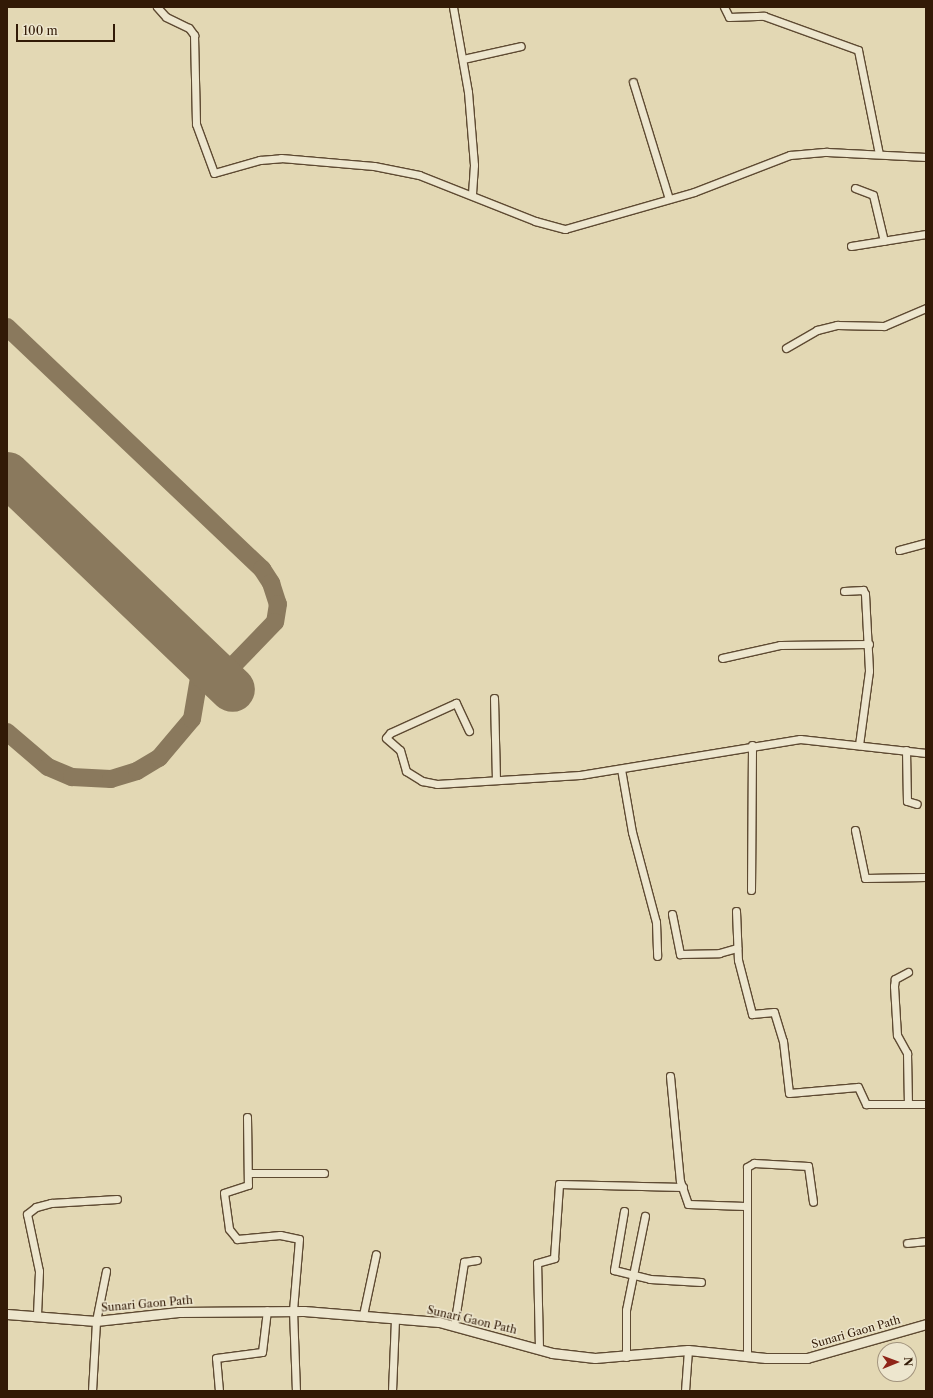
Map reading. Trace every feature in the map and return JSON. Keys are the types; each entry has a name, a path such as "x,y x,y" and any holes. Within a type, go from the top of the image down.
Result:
{"street":[{"path":"157,7 166,17 190,28 194,35 196,124 214,172 260,160 339,162 419,175 472,194 535,221 565,229 669,199 790,155 815,152 926,157"},
{"path":"453,7 463,59 472,129 472,194"},
{"path":"724,7 729,17 764,16 858,50 879,154"},
{"path":"463,59 521,46"},
{"path":"633,82 669,199"},
{"path":"855,188 873,195 884,241"},
{"path":"851,246 926,234"},
{"path":"786,348 816,330 837,325 884,326 926,308"},
{"path":"899,550 926,543"},
{"path":"844,591 864,591 869,644 868,680 859,745"},
{"path":"722,658 780,645 869,644"},
{"path":"494,698 496,779"},
{"path":"469,731 456,703 390,733 386,738 400,750 406,772 422,781 441,784 621,769 752,745 812,739 926,753"},
{"path":"751,890 752,745"},
{"path":"906,750 906,801 917,804"},
{"path":"621,769 632,832 656,922 657,956"},
{"path":"855,830 865,878 926,877"},
{"path":"736,911 737,948 753,1015 769,1010 774,1012 783,1041 789,1094 860,1087 866,1104 926,1104"},
{"path":"672,914 680,954 719,953 737,948"},
{"path":"908,972 895,979 894,986 897,1035 906,1053 908,1103"},
{"path":"670,1076 683,1187 690,1206 745,1206"},
{"path":"247,1117 247,1187 224,1193 232,1236 241,1240 280,1236 299,1239 293,1310 296,1391"},
{"path":"746,1355 746,1169 754,1163 808,1166 813,1202"},
{"path":"248,1173 324,1173"},
{"path":"539,1348 537,1265 538,1261 554,1258 557,1186 683,1187"},
{"path":"37,1314 39,1271 27,1214 46,1204 117,1199"},
{"path":"624,1211 613,1269 634,1274 701,1282"},
{"path":"626,1357 626,1310 645,1216"},
{"path":"907,1243 926,1241"},
{"path":"363,1315 376,1254"},
{"path":"454,1326 464,1262 477,1260"},
{"path":"92,1391 96,1321 106,1271"},
{"path":"219,1391 216,1358 262,1352 266,1310"},
{"name":"Sunari Gaon Path","path":"7,1314 37,1314 96,1321 179,1312 266,1310 293,1310 363,1315 454,1326 539,1348 581,1357 626,1357 688,1350 778,1359 818,1357 926,1324"},
{"path":"392,1391 395,1318"},
{"path":"685,1391 688,1350"}],"taxiway":[{"path":"7,327 262,569 271,583 278,604 275,622 221,678"},
{"path":"7,732 48,767 72,777 111,779 137,771 159,758 192,719 199,678 192,650"}],"runway":[{"path":"7,474 232,689"}]}
